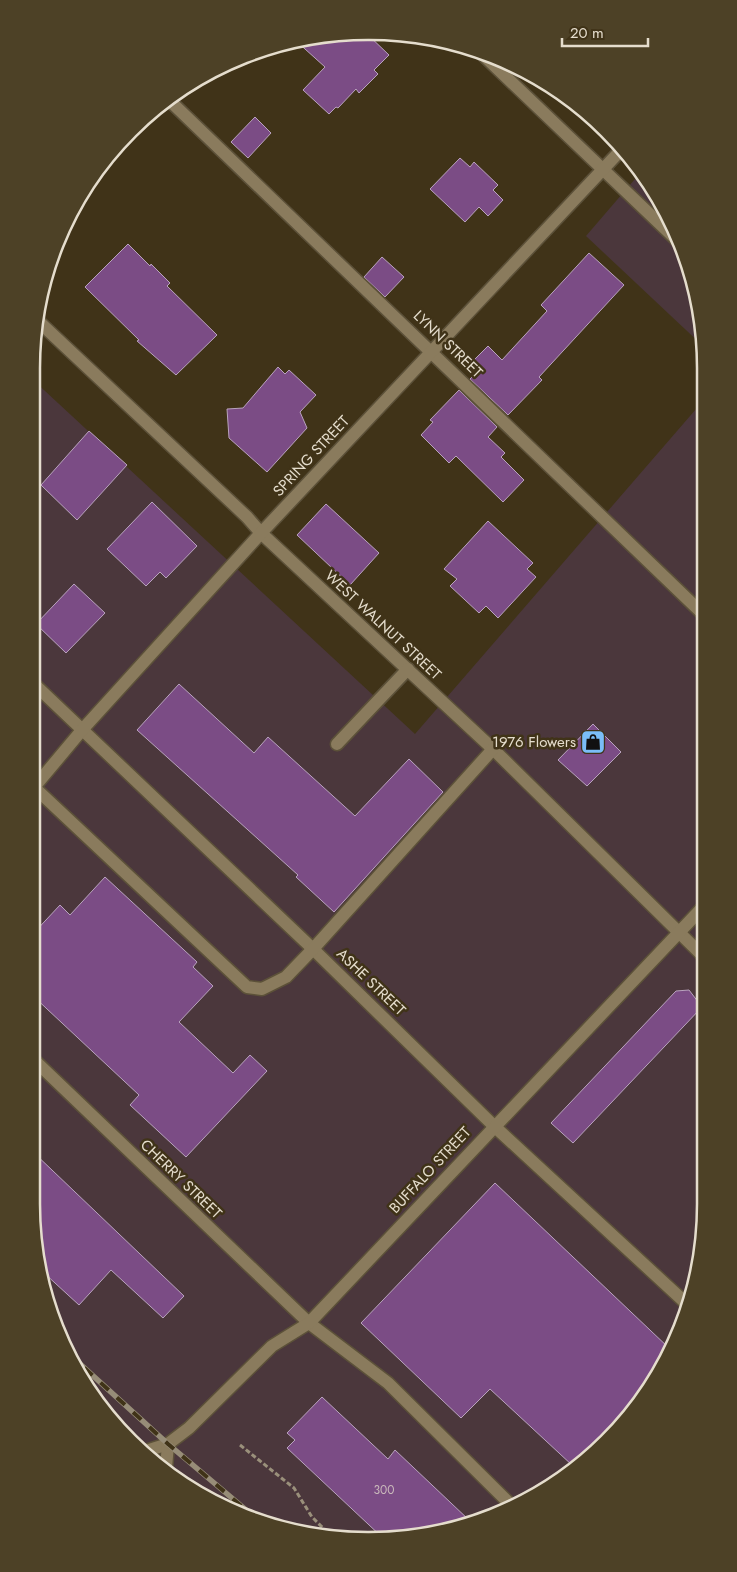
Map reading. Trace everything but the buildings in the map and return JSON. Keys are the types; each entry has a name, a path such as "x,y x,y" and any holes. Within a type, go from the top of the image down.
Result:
{"street":[{"path":"493,65 666,230"},
{"name":"LYNN STREET","path":"174,104 432,351 697,608"},
{"name":"SPRING STREET","path":"40,781 82,730 260,533 617,154"},
{"name":"WEST WALNUT STREET","path":"43,325 247,517 260,533 493,749 697,950"},
{"path":"337,744 408,670"},
{"name":"ASHE STREET","path":"40,690 313,949 494,1126 683,1300"},
{"path":"40,796 247,987 262,989 286,977 313,949 493,749"},
{"name":"BUFFALO STREET","path":"152,1450 168,1444 189,1428 272,1346 308,1323 697,913"},
{"name":"CHERRY STREET","path":"40,1066 308,1323 388,1383 506,1501"},
{"path":"167,1462 168,1444"}],"path":[{"path":"240,1445 294,1488 312,1517 324,1529"}],"shaded area":[{"path":"636,178 663,223 680,263 691,304 695,339 586,236"},
{"path":"40,386 415,734 697,408 697,1204 691,1268 680,1309 653,1368 629,1403 601,1436 551,1477 494,1507 474,1515 433,1526 368,1532 326,1529 304,1526 263,1515 223,1498 186,1477 152,1450 136,1436 95,1386 74,1349 57,1309 51,1289 43,1246 40,1204"}],"railway":[{"path":"84,1367 168,1444 242,1507"}],"place":[{"name":"1976 Flowers","path":"593,742"}]}
